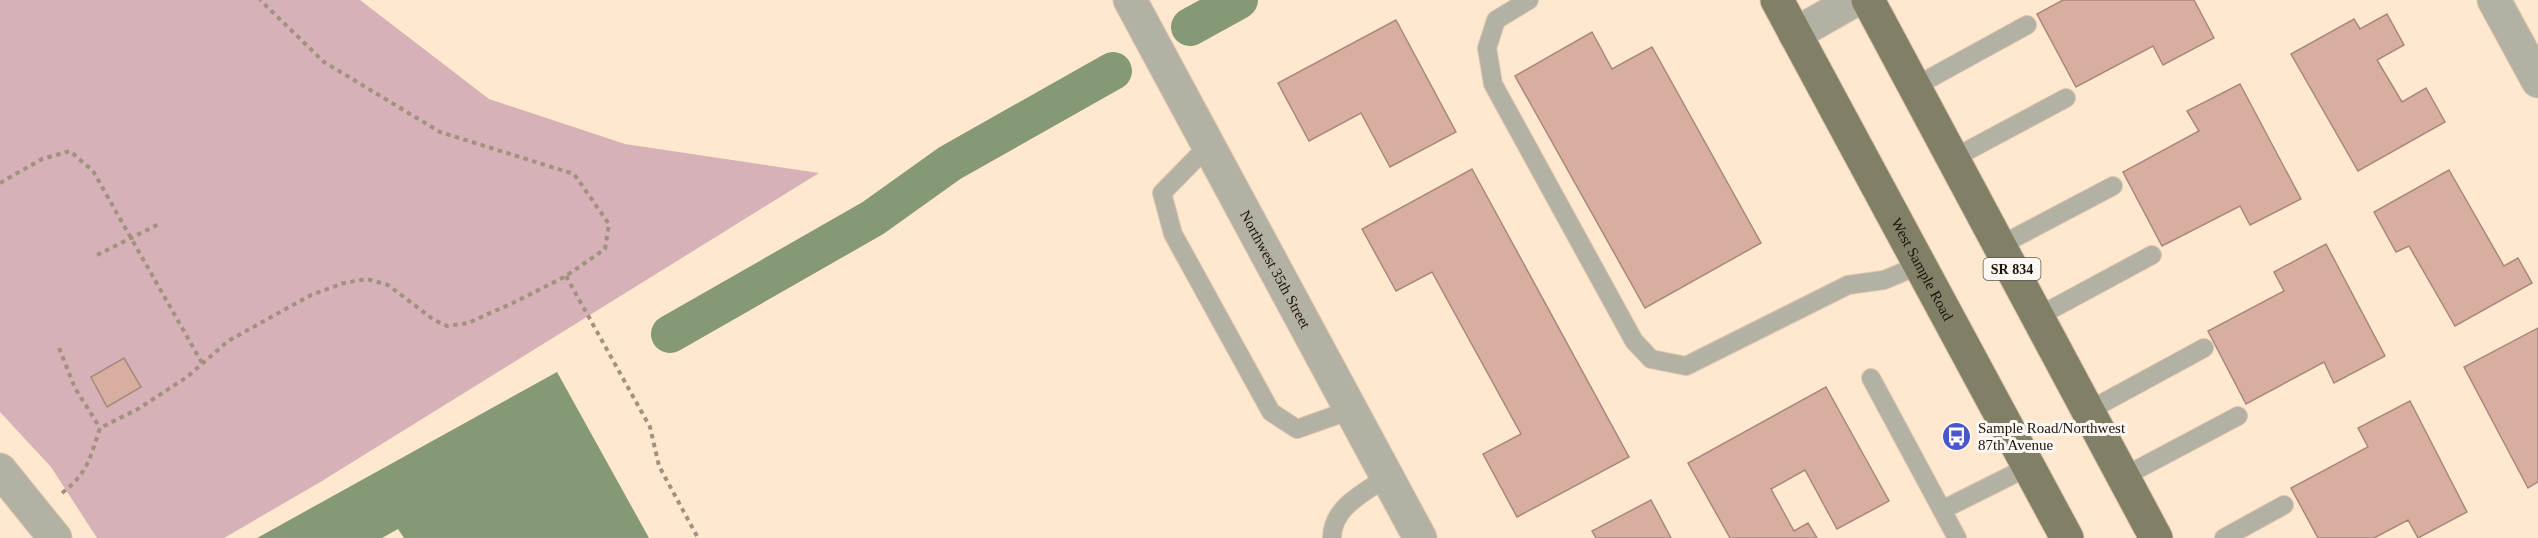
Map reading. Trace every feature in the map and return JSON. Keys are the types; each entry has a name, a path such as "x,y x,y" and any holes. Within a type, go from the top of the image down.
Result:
{"main road":[{"name":"West Sample Road","path":"1777,0 2067,538"},
{"name":"SR 834","path":"1868,0 2156,538"}],"street":[{"name":"Northwest 35th Street","path":"1130,0 1420,538"},
{"path":"1795,34 1855,0"},
{"path":"2494,0 2538,81"},
{"path":"0,470 55,538"}],"lane":[{"path":"1529,0 1496,20 1487,48 1493,84 1634,341 1651,359 1686,366 1848,285 1884,280 1920,265"},
{"path":"1914,87 2027,25"},
{"path":"1952,159 2067,98"},
{"path":"1208,146 1162,193 1173,234 1271,412 1297,429 1351,410"},
{"path":"1999,246 2113,186"},
{"path":"2037,317 2152,255"},
{"path":"2088,411 2204,348"},
{"path":"1871,378 1957,538"},
{"path":"2123,477 2238,416"},
{"path":"1942,510 2028,467"},
{"path":"1332,538 1332,525 1342,509 1387,477"},
{"path":"2224,538 2284,505"}],"path":[{"path":"36,512 79,480 90,460 100,428 138,409 187,377 228,341 311,295 344,283 367,279 388,285 434,320 447,326 468,322 566,276 605,249 609,224 574,174 440,132 324,62 260,0"},
{"path":"0,183 42,159 70,151 93,171 202,363"},
{"path":"97,255 159,224"},
{"path":"566,276 650,427 659,465 698,538"},
{"path":"59,348 67,372 100,428"}],"shaded area":[{"path":"0,0 360,0 489,99 625,144 819,173 322,481 224,538 97,538 51,467 0,412"},
{"path":"557,372 649,538 404,538 398,529 382,538 257,538"}],"building":[{"path":"2063,0 2194,0 2214,38 2163,65 2153,46 2076,87 2037,14"},
{"path":"2387,14 2404,45 2377,60 2402,102 2426,88 2445,122 2358,171 2291,54 2354,19 2360,29"},
{"path":"1396,20 1456,132 1390,167 1361,113 1309,141 1278,83"},
{"path":"1592,32 1612,69 1652,47 1761,243 1645,308 1515,76"},
{"path":"2240,84 2301,199 2250,225 2240,206 2162,246 2123,172 2199,131 2187,111"},
{"path":"1472,169 1629,457 1517,517 1483,454 1521,434 1432,272 1396,291 1362,229"},
{"path":"2449,170 2504,266 2518,258 2532,283 2455,326 2409,246 2396,252 2374,212"},
{"path":"2326,244 2385,356 2334,383 2324,362 2246,404 2208,331 2284,291 2274,272"},
{"path":"2538,328 2538,482 2528,488 2464,367"},
{"path":"124,358 141,387 107,407 91,377"},
{"path":"1826,387 1889,501 1837,529 1805,470 1771,489 1794,531 1808,523 1817,538 1730,538 1688,463"},
{"path":"2410,401 2467,512 2418,538 2408,520 2374,538 2318,538 2291,488 2368,447 2358,428"},
{"path":"1651,500 1671,538 1596,538 1592,531"}],"waterway":[{"path":"1190,27 1239,0"},
{"path":"670,334 873,218 950,163 1113,71"}],"place":[{"name":"Sample Road/Northwest 87th Avenue","path":"1957,437"}]}
